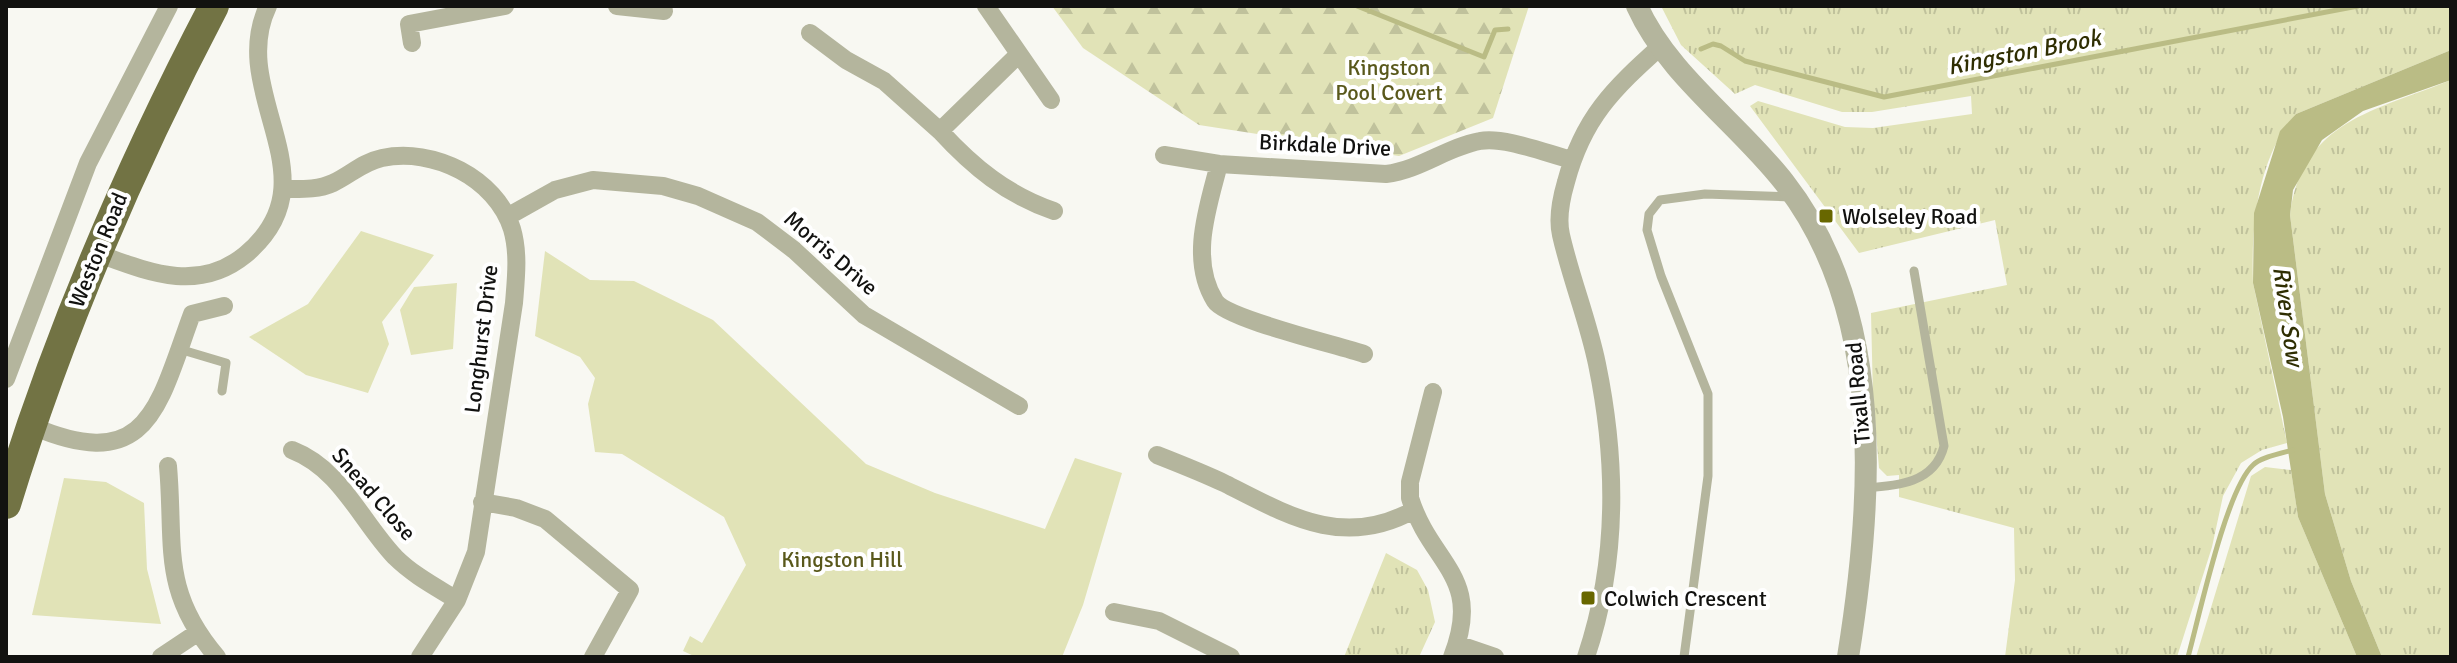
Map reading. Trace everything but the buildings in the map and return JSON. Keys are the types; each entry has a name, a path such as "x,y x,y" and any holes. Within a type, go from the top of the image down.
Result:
{"highway":[{"name":"Weston Road","path":"9,484 96,253 153,122 214,6"}],"street":[{"name":"Weston Road","path":"6,379 88,163 169,6"},
{"path":"96,253 174,277 208,274 240,259 266,234 276,218 284,189 280,150 257,67 256,44 268,6"},
{"path":"412,43 409,24 505,6"},
{"path":"617,6 664,11"},
{"path":"986,6 1051,100"},
{"name":"Tixall Road","path":"1637,6 1646,27 1661,46 1761,154 1794,197 1829,263 1854,335 1861,375 1865,488 1859,589 1848,657"},
{"path":"810,33 846,60 884,81 940,131 975,168 1017,196 1054,211"},
{"path":"1586,657 1609,549 1612,463 1597,361 1560,232 1562,196 1572,160 1588,123 1600,105 1661,46"},
{"path":"940,131 1018,55"},
{"name":"Birkdale Drive","path":"1164,155 1219,164 1386,174 1406,172 1471,143 1488,140 1572,160"},
{"name":"Longhurst Drive","path":"284,189 320,187 383,158 418,157 463,172 491,194 507,217 516,247 514,303 476,552 457,600 420,657"},
{"path":"1219,164 1201,242 1215,302 1223,309 1248,319 1364,354"},
{"name":"Morris Drive","path":"507,217 555,190 593,180 663,186 698,196 757,222 794,250 864,315 1019,406"},
{"path":"32,426 96,445 125,438 139,429 159,404 192,314 224,306"},
{"path":"1433,392 1410,482 1414,510 1460,591 1465,611 1455,651 1495,657"},
{"name":"Snead Close","path":"292,450 319,462 332,475 398,559 457,600"},
{"path":"1157,455 1284,514 1329,526 1378,526 1414,510"},
{"path":"168,466 173,578 197,633 217,657"},
{"path":"482,502 516,508 545,519 630,590 593,657"},
{"path":"1114,612 1159,621 1231,657"},
{"path":"161,657 197,633"}],"lane":[{"path":"1684,657 1708,476 1708,394 1661,276 1647,230 1649,214 1660,200 1705,194 1794,197"},
{"path":"1865,488 1899,486 1916,479 1932,469 1944,446 1914,271"},
{"path":"179,349 226,363 222,391"}],"green space":[{"name":"Kingston Pool Covert","path":"1052,6 1529,6 1493,118 1399,156 1199,125 1083,48"},
{"path":"1661,6 2451,6 2451,50 2296,114 2273,151 2255,217 2253,283 2287,443 2262,450 2241,463 2223,496 2212,547 2177,657 2005,657 2015,580 2014,528 1899,497 1899,475 1887,476 1879,468 1871,313 2007,285 1995,220 1859,253 1750,106 1758,101 1845,127 1873,128 1972,114 1971,96 1872,112 1842,112 1755,85 1735,94 1681,45"},
{"path":"2451,80 2451,657 2382,657 2351,581 2325,494 2290,215 2297,183 2310,158 2326,139 2370,111"},
{"path":"361,231 434,255 382,322 389,344 368,393 306,375 249,337 308,304"},
{"name":"Kingston Hill","path":"545,251 590,280 634,281 713,320 866,464 935,493 1045,529 1075,458 1122,473 1083,605 1062,657 696,657 683,651 690,636 702,643 746,565 724,517 622,454 595,452 588,404 595,378 580,357 535,336"},
{"path":"457,283 453,349 411,355 400,310 414,287"},
{"path":"2265,467 2291,470 2298,517 2357,657 2196,657 2251,476"},
{"path":"64,478 106,482 144,503 147,569 161,624 32,615"},
{"path":"1386,553 1417,570 1428,590 1435,622 1419,657 1344,657"}],"water":[{"name":"River Sow","path":"2451,50 2451,80 2363,111 2322,140 2293,190 2290,215 2325,494 2351,581 2382,657 2357,657 2298,517 2283,417 2253,283 2254,213 2280,131 2296,114"}],"waterway":[{"name":"Kingston Brook","path":"1357,6 1484,57 1495,30 1508,29"},
{"name":"Kingston Brook","path":"1701,49 1713,44 1721,46 1745,61 1884,97 2358,6"},
{"path":"2188,657 2223,526 2243,479 2257,462 2293,450"}],"place":[{"name":"Wolseley Road","path":"1826,216"},
{"name":"Colwich Crescent","path":"1588,598"}]}
